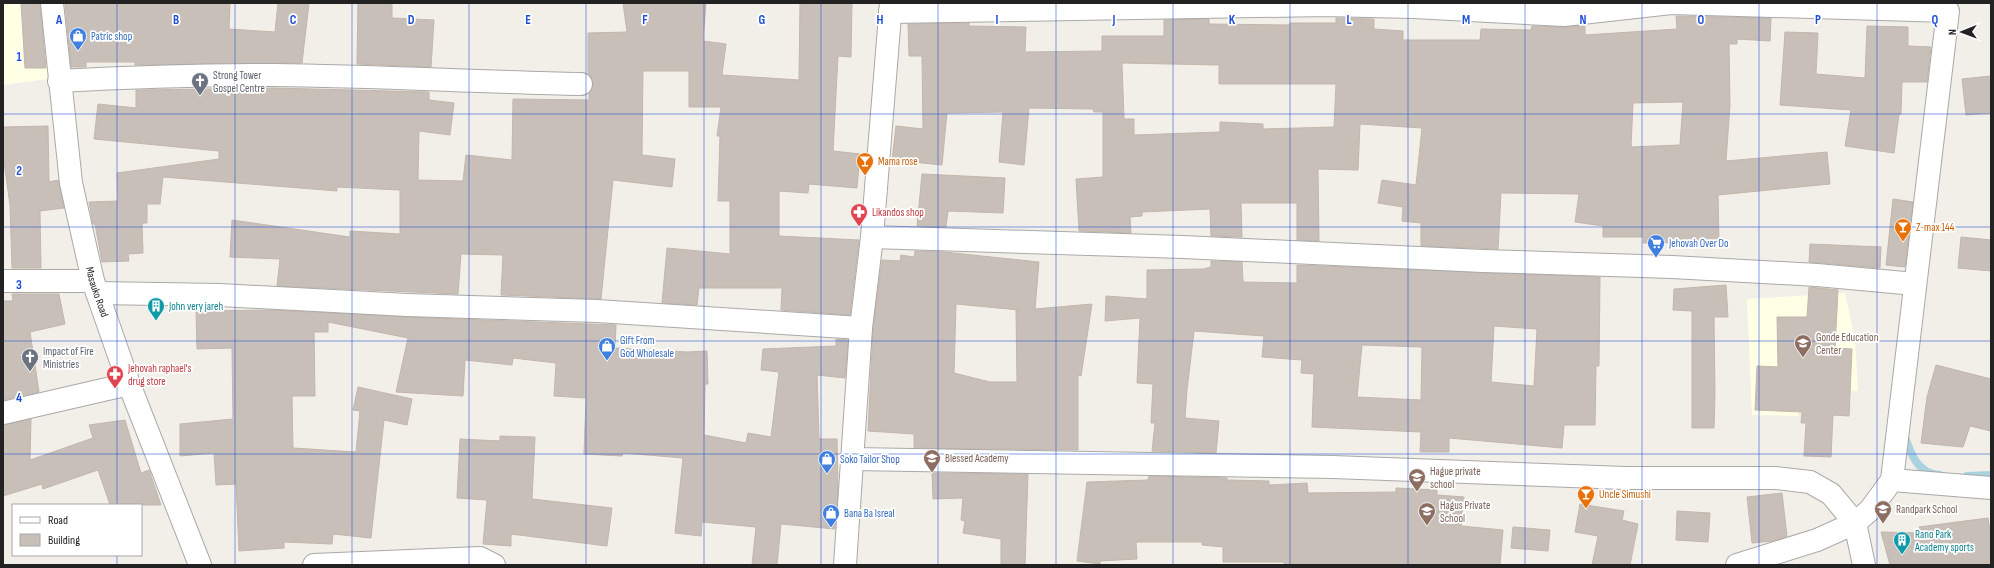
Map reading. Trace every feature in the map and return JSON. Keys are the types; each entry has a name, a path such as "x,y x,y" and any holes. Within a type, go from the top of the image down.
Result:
{"street":[{"name":"Masauko Road","path":"52,3 59,81 71,183 95,287 129,384 200,565"},
{"path":"845,565 861,328 872,237 891,7 1325,5 1414,7 1564,15 1671,3 1948,11 1892,480 1870,510 1855,523 1817,540 1737,565"},
{"path":"59,81 170,75 275,75 581,84"},
{"path":"872,237 1175,247 1483,261 1672,267 1818,275 1916,284"},
{"path":"3,281 220,295 597,311 861,328"},
{"path":"3,413 129,384"},
{"path":"853,459 1325,467 1625,478 1776,478 1810,482 1831,494 1855,523 1864,565"},
{"path":"1892,480 1991,488"},
{"path":"314,565 480,558 494,565"}],"shaded area":[{"path":"3,3 42,3 48,79 3,85"},
{"name":"Gonde Education Center","path":"1845,293 1855,340 1858,391 1801,389 1798,378 1798,416 1752,415 1747,299"}],"building":[{"path":"21,3 40,3 46,68 25,68"},
{"path":"65,3 230,3 229,29 275,32 278,3 309,3 302,63 135,65 135,62 86,62 86,67 71,67"},
{"path":"358,3 392,3 392,18 434,20 431,67 357,64"},
{"path":"623,3 706,3 703,41 726,44 722,75 799,80 800,3 852,3 851,57 838,56 833,151 860,154 857,188 809,184 808,193 779,191 779,236 859,240 850,315 781,310 782,288 699,288 697,305 662,303 667,248 730,254 730,201 718,201 720,136 717,136 721,107 689,107 689,71 643,71 642,155 675,159 672,187 613,180 601,299 501,295 503,255 461,254 458,294 277,286 280,259 230,257 232,220 350,237 350,231 400,234 400,190 337,187 337,191 163,177 160,204 147,204 147,223 142,223 143,253 128,254 129,261 102,262 95,224 93,224 89,202 118,201 117,173 219,159 219,151 94,139 98,104 136,108 136,90 274,88 429,92 429,100 454,103 450,135 419,131 418,180 463,181 466,155 512,160 513,99 589,100 589,93 593,84 588,74 588,33 627,32"},
{"path":"1676,16 1771,18 1770,41 1737,39 1737,44 1729,44 1730,105 1726,161 1827,152 1830,184 1718,195 1719,242 1643,243 1644,237 1603,237 1603,226 1575,222 1579,194 1501,193 1498,249 1421,246 1421,223 1402,221 1403,207 1378,203 1382,180 1416,185 1422,128 1360,124 1358,170 1318,169 1319,241 1297,240 1297,203 1241,203 1242,237 1211,236 1210,209 1142,212 1142,216 1130,217 1131,233 1079,231 1076,179 1103,177 1103,112 1094,112 1093,109 1029,108 1024,165 999,162 1003,112 947,113 942,165 892,160 896,126 923,129 922,56 909,56 908,24 969,23 969,26 1026,27 1025,52 1102,51 1102,36 1164,36 1164,20 1209,19 1209,24 1290,25 1290,23 1336,23 1336,18 1374,19 1374,29 1403,31 1403,40 1480,40 1481,29 1531,30 1532,26 1563,27 1585,25 1585,35 1677,29","holes":["1122,63 1219,65 1219,84 1336,84 1334,127 1263,129 1263,124 1220,122 1220,132 1134,135 1134,119 1124,119","1683,102 1680,145 1631,147 1633,103"]},
{"path":"1867,26 1908,27 1908,46 1931,47 1927,82 1902,82 1901,114 1899,114 1894,153 1845,146 1851,110 1780,105 1785,32 1818,33 1816,74 1865,78"},
{"path":"1991,76 1991,113 1966,115 1962,79"},
{"path":"48,126 49,182 58,180 64,208 40,211 41,268 12,268 10,205 3,155 3,127"},
{"path":"922,174 1005,178 1003,213 948,211 946,227 917,226"},
{"path":"1893,199 1913,202 1905,267 1886,265"},
{"path":"1961,237 1991,240 1991,271 1958,268"},
{"path":"1810,244 1881,247 1880,268 1809,262"},
{"path":"915,251 944,252 1039,262 1035,309 1092,304 1081,376 1078,375 1078,450 914,448 914,434 868,431 873,329 882,260 900,261 901,255 914,257","holes":["956,304 1019,310 1016,310 1017,382 990,382 954,373"]},
{"path":"1211,261 1242,262 1243,282 1297,283 1297,265 1600,277 1599,366 1596,366 1595,425 1564,425 1562,448 1449,438 1449,452 1420,452 1421,432 1312,427 1314,374 1301,373 1302,360 1262,357 1264,336 1194,331 1185,418 1219,421 1216,453 1152,451 1155,423 1151,423 1153,384 1137,383 1140,318 1105,321 1106,296 1147,299 1147,270 1203,269 1211,267","holes":["1494,326 1537,329 1534,386 1491,382","1362,345 1422,347 1421,400 1357,397"]},
{"path":"1726,285 1728,317 1714,317 1714,428 1692,428 1692,311 1673,310 1674,289"},
{"name":"Gonde Education Center","path":"1809,287 1838,290 1835,348 1852,349 1849,416 1833,415 1831,457 1804,456 1806,423 1801,423 1802,412 1755,410 1757,366 1778,367 1777,317 1807,317"},
{"path":"12,294 59,294 65,324 30,332 39,392 3,400 3,301 13,301"},
{"path":"273,310 616,325 615,348 687,352 707,351 708,384 705,384 704,435 746,443 748,433 771,437 779,372 761,370 763,349 836,346 836,339 848,340 845,378 817,375 819,439 837,439 838,490 835,529 781,524 777,565 752,565 756,527 702,522 701,536 675,533 683,458 623,453 622,456 584,454 586,398 554,396 556,363 513,358 512,365 465,360 463,396 396,392 408,338 328,322 328,332 314,332 315,396 292,396 293,448 356,452 360,411 353,410 358,387 412,399 407,425 384,420 371,538 333,534 332,544 284,542 284,548 239,551 236,484 216,485 214,453 180,456 180,424 233,419 232,348 197,349 196,311"},
{"path":"1936,365 1991,379 1991,431 1970,426 1963,447 1921,443 1927,397"},
{"path":"31,419 30,460 93,438 89,425 125,420 141,473 149,470 161,505 110,504 98,470 43,489 42,484 3,496 3,425"},
{"path":"500,436 535,437 532,499 612,508 607,546 511,534 511,546 483,544 487,500 457,498 460,439 500,441"},
{"path":"932,473 1028,474 1025,565 1001,565 1001,539 963,533 965,521 961,520 963,498 933,499"},
{"path":"1149,476 1227,478 1227,480 1269,481 1269,485 1307,483 1308,493 1396,492 1396,488 1437,490 1437,495 1464,497 1461,526 1503,530 1500,565 1284,565 1284,562 1223,562 1223,547 1202,545 1202,542 1136,542 1137,559 1100,561 1100,564 1077,561 1087,482 1148,480"},
{"path":"1782,493 1787,536 1773,541 1752,543 1747,497"},
{"path":"1580,504 1624,511 1622,520 1638,524 1630,565 1592,565 1598,536 1575,532"},
{"path":"1677,511 1710,513 1708,542 1676,540"},
{"path":"1988,518 1991,538 1991,565 1890,565 1881,532 1921,533 1919,527"},
{"path":"1513,527 1550,530 1548,551 1511,548"}],"waterway":[{"path":"1904,434 1912,455 1920,466 1932,474 1940,475"},
{"path":"1967,476 1991,475"}],"place":[{"name":"Patric shop","path":"78,51"},
{"name":"Strong Tower Gospel Centre","path":"200,96"},
{"name":"Mama rose","path":"865,176"},
{"name":"Likandos shop","path":"859,227"},
{"name":"Z-max 144","path":"1903,242"},
{"name":"Jehovah Over Do","path":"1656,258"},
{"name":"John very jareh","path":"156,321"},
{"name":"Gonde Education Center","path":"1803,358"},
{"name":"Gift From God Wholesale","path":"607,361"},
{"name":"Impact of Fire Ministries","path":"30,372"},
{"name":"Jehovah raphael's drug store","path":"115,389"},
{"name":"Blessed Academy","path":"932,473"},
{"name":"Soko Tailor Shop","path":"827,474"},
{"name":"Hague private school","path":"1417,492"},
{"name":"Uncle Simushi","path":"1586,509"},
{"name":"Randpark School","path":"1883,524"},
{"name":"Hagus Private School","path":"1427,526"},
{"name":"Bana Ba Isreal","path":"831,528"},
{"name":"Rano Park Academy sports","path":"1902,555"}]}
